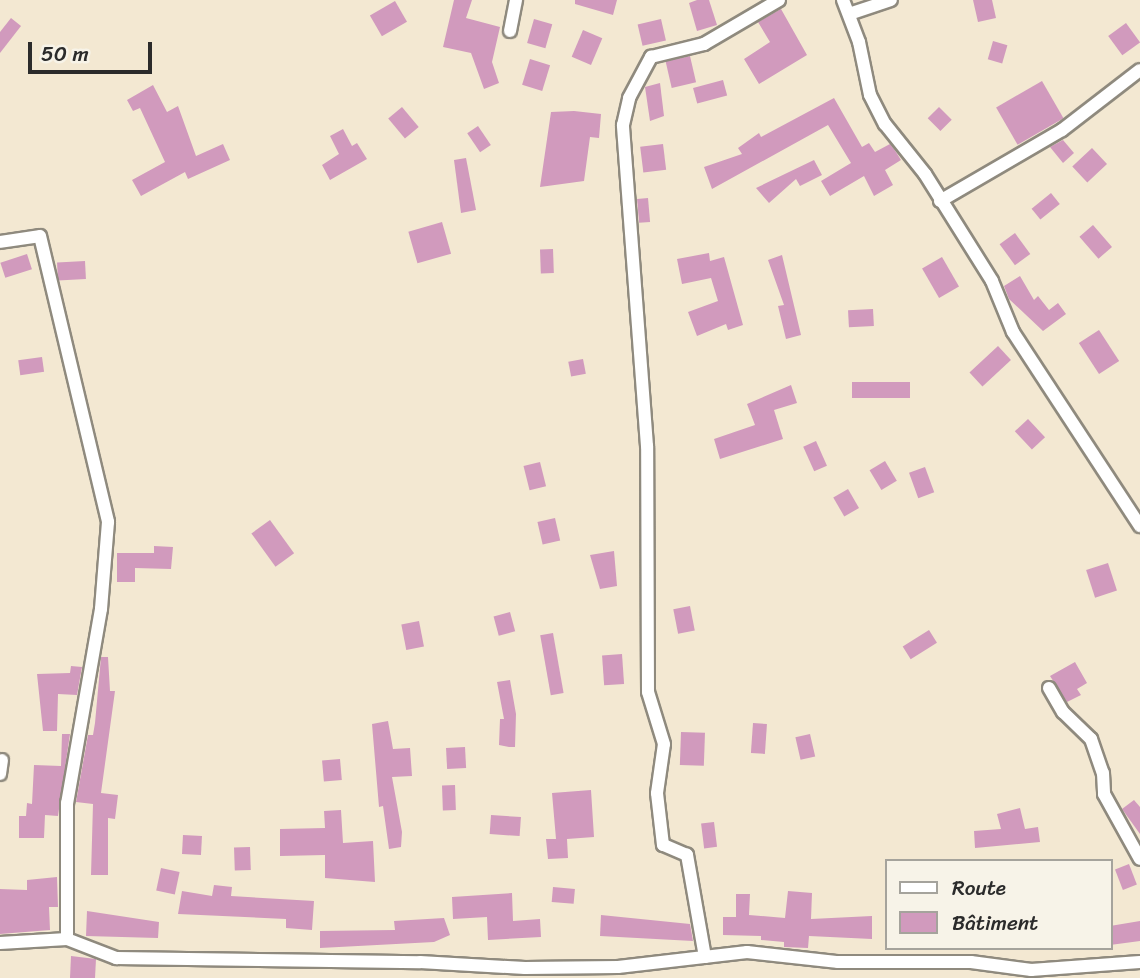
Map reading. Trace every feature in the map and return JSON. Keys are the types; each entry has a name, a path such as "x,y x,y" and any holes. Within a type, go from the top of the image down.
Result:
{"street":[{"path":"510,31 516,0"},
{"path":"705,957 687,855 663,845 657,793 664,744 648,692 647,446 623,125 629,98 650,57 704,44 779,0"},
{"path":"843,0 870,96 992,281 1013,332 1140,526"},
{"path":"849,14 891,0"},
{"path":"940,201 1062,130 1140,70"},
{"path":"0,242 40,236 108,522 101,609 67,803 66,939"},
{"path":"1049,688 1063,712 1091,739 1103,773 1104,794 1140,859"},
{"path":"0,774 2,760"},
{"path":"0,943 66,939 116,958 420,962 525,968 618,967 747,952 838,962 971,962 1031,970 1140,962"}],"building":[{"path":"454,0 472,0 466,18 500,27 492,62 499,83 484,89 471,53 443,47"},
{"path":"575,0 617,0 613,15 575,4"},
{"path":"709,0 717,25 697,31 689,3"},
{"path":"973,0 992,0 996,18 978,22"},
{"path":"395,1 407,22 382,36 370,16"},
{"path":"781,9 807,55 759,84 744,59 770,42 758,22"},
{"path":"11,18 21,26 0,53 0,32"},
{"path":"534,19 552,24 545,48 527,43"},
{"path":"661,19 666,40 643,46 638,24"},
{"path":"1126,23 1140,42 1122,55 1108,36"},
{"path":"583,30 602,38 591,65 572,57"},
{"path":"993,41 1007,45 1002,63 988,59"},
{"path":"690,56 696,82 672,88 666,62"},
{"path":"530,59 550,65 542,91 522,85"},
{"path":"723,80 727,95 697,103 693,88"},
{"path":"1042,81 1064,118 1018,145 996,108"},
{"path":"660,83 664,116 650,121 645,87"},
{"path":"153,85 167,112 178,106 196,156 223,144 230,160 188,179 185,172 141,196 132,180 165,162 140,108 133,111 127,100"},
{"path":"834,98 862,147 869,143 875,152 890,144 896,152 901,160 885,170 893,185 874,196 864,176 830,196 821,181 851,163 828,125 712,189 704,167 742,154 738,148 759,133 761,137"},
{"path":"402,107 419,127 405,138 388,119"},
{"path":"939,107 952,120 940,131 928,118"},
{"path":"551,112 601,114 599,138 590,137 584,181 540,187"},
{"path":"478,126 491,145 480,152 467,133"},
{"path":"343,129 352,146 357,143 367,159 330,180 322,165 339,154 330,136"},
{"path":"1063,140 1074,153 1063,163 1050,147"},
{"path":"663,144 666,170 643,173 640,147"},
{"path":"1092,148 1107,164 1087,183 1072,166"},
{"path":"466,158 476,210 461,213 454,160"},
{"path":"814,160 822,175 800,186 796,179 769,203 756,188"},
{"path":"1051,193 1060,204 1040,220 1032,209"},
{"path":"648,198 650,222 639,223 637,199"},
{"path":"442,222 451,254 417,263 408,232"},
{"path":"1093,225 1112,247 1098,259 1079,237"},
{"path":"1015,233 1030,254 1015,265 1000,244"},
{"path":"540,249 553,249 554,273 541,273"},
{"path":"709,253 710,261 724,257 743,325 728,330 726,324 697,336 688,312 718,301 711,278 682,284 677,259"},
{"path":"27,254 32,269 5,278 0,263"},
{"path":"782,255 801,335 786,339 778,306 784,305 768,260"},
{"path":"942,257 959,286 939,298 922,268"},
{"path":"85,261 86,279 58,280 57,262"},
{"path":"1020,276 1034,300 1038,296 1049,310 1058,303 1066,314 1043,331 1009,299 1004,286"},
{"path":"873,309 874,326 849,327 848,310"},
{"path":"1099,330 1119,361 1099,374 1079,343"},
{"path":"998,346 1011,360 982,386 969,373"},
{"path":"42,357 44,372 20,375 18,360"},
{"path":"583,359 586,374 571,377 568,362"},
{"path":"852,382 910,382 910,398 852,398"},
{"path":"791,385 797,403 774,410 783,439 720,459 714,439 755,425 747,404"},
{"path":"1028,419 1045,437 1032,450 1015,431"},
{"path":"816,441 827,466 814,471 803,447"},
{"path":"885,461 897,481 881,490 870,470"},
{"path":"540,462 546,486 530,490 524,466"},
{"path":"925,467 934,492 918,498 909,473"},
{"path":"848,489 859,508 844,517 833,498"},
{"path":"555,518 560,540 543,544 537,522"},
{"path":"270,520 294,553 275,567 251,534"},
{"path":"154,546 173,547 171,569 135,568 135,582 117,582 117,553 154,553"},
{"path":"614,551 617,586 600,589 590,555"},
{"path":"1108,563 1117,591 1095,598 1086,570"},
{"path":"690,606 695,631 678,634 673,609"},
{"path":"510,612 515,631 499,636 494,616"},
{"path":"419,621 424,647 406,650 401,624"},
{"path":"929,630 937,643 911,659 903,646"},
{"path":"553,633 564,693 551,695 540,635"},
{"path":"622,654 624,684 604,685 602,655"},
{"path":"101,657 108,657 110,691 115,691 101,793 118,795 115,819 108,818 108,875 91,875 93,804 76,802 88,735 93,735"},
{"path":"1075,662 1087,683 1077,689 1081,695 1067,702 1050,676"},
{"path":"71,666 82,667 77,695 58,694 57,731 43,731 37,674 70,673"},
{"path":"510,680 516,714 515,747 499,745 500,719 504,719 497,682"},
{"path":"388,721 393,749 410,748 412,776 392,777 402,832 401,847 389,849 383,806 379,807 372,724"},
{"path":"753,723 767,724 765,754 751,753"},
{"path":"681,732 705,733 704,766 680,765"},
{"path":"62,734 70,734 58,816 45,815 44,838 19,838 19,816 26,816 27,803 32,804 34,765 61,766"},
{"path":"810,734 815,756 801,760 795,737"},
{"path":"465,747 466,768 447,769 446,748"},
{"path":"340,759 342,780 324,781 322,761"},
{"path":"442,785 455,785 456,810 443,810"},
{"path":"591,790 594,837 567,839 568,858 548,859 546,839 556,839 552,793"},
{"path":"1134,800 1140,807 1140,834 1122,809"},
{"path":"1020,808 1025,829 1038,827 1040,842 975,848 974,831 1001,829 997,814"},
{"path":"341,810 343,843 373,841 375,882 325,878 325,855 280,856 280,829 325,828 324,811"},
{"path":"491,815 521,817 520,836 490,834"},
{"path":"714,822 717,847 704,848 701,824"},
{"path":"183,835 202,836 201,855 182,854"},
{"path":"250,847 251,870 235,871 234,848"},
{"path":"1129,864 1137,885 1123,890 1115,869"},
{"path":"161,868 180,872 175,894 156,890"},
{"path":"57,877 58,907 49,907 50,930 0,934 0,889 27,890 27,880"},
{"path":"214,885 232,887 231,896 314,901 312,930 286,928 286,919 178,914 182,891 212,896"},
{"path":"553,887 575,889 574,904 552,902"},
{"path":"788,891 812,893 811,919 872,916 872,939 809,936 808,948 784,947 784,942 761,940 761,936 723,935 723,917 736,917 736,894 750,894 749,915 785,918"},
{"path":"512,893 513,921 540,919 541,937 488,940 487,917 453,919 452,897"},
{"path":"87,911 159,922 158,938 86,936"},
{"path":"601,915 690,924 693,941 600,936"},
{"path":"444,918 450,935 434,942 320,948 320,931 395,930 394,921"},
{"path":"1140,921 1140,941 1112,945 1112,926"},
{"path":"71,956 96,959 95,978 70,978"}]}
